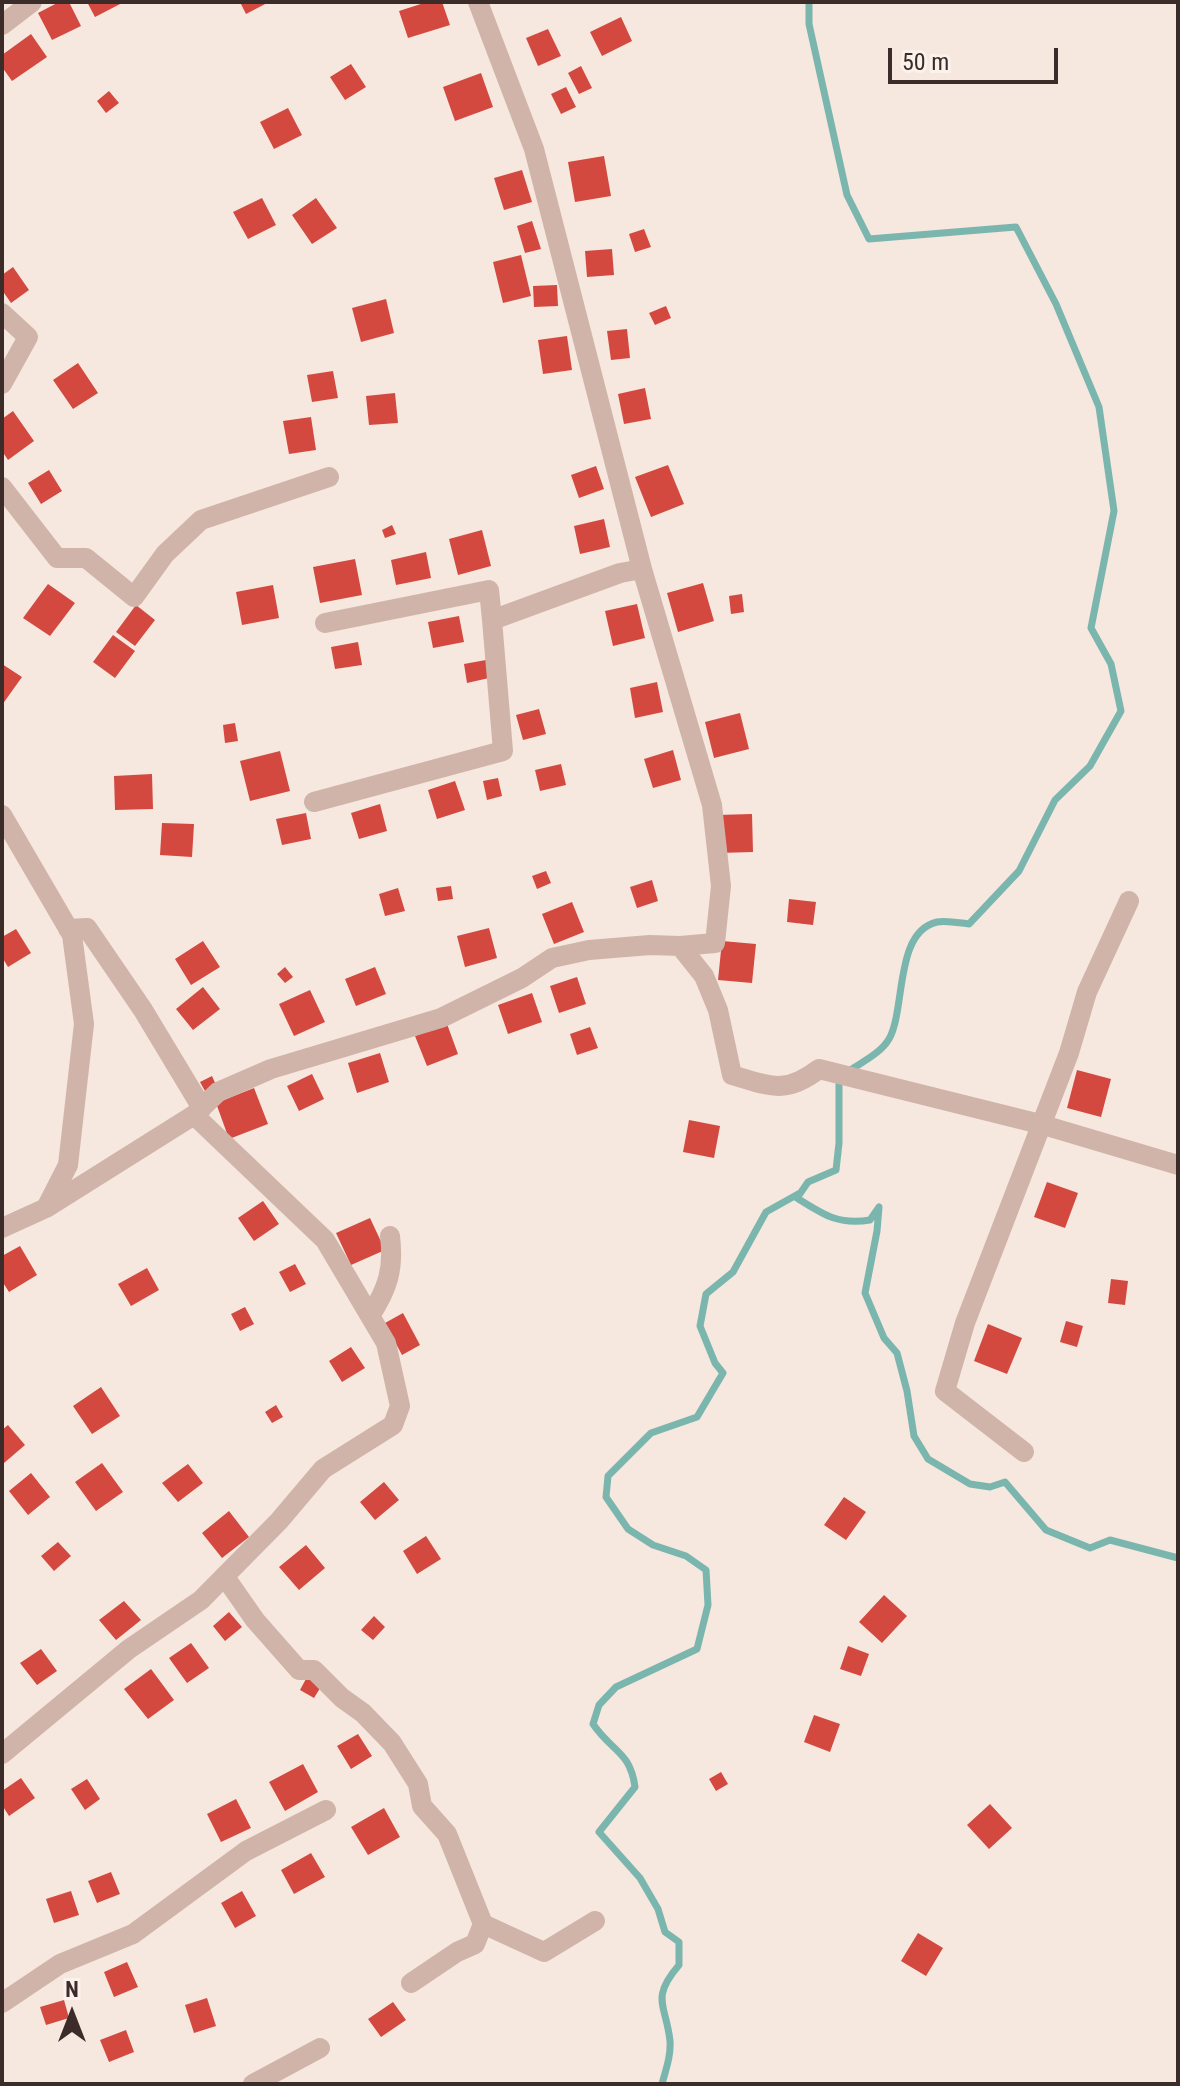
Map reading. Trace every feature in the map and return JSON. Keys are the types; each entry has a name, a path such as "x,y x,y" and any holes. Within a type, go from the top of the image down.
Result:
{"street":[{"path":"2,25 32,2"},
{"path":"2,1228 46,1208 198,1111 218,1092 271,1069 441,1018 522,978 552,958 589,950 715,943 721,886 712,805 642,569 534,149 478,2"},
{"path":"2,313 28,337 2,384"},
{"path":"2,487 57,558 86,558 134,597 165,554 201,520 329,477"},
{"path":"492,620 620,573 642,569"},
{"path":"314,802 503,751 489,590 325,623"},
{"path":"2,815 72,935 84,1024 68,1165 46,1208"},
{"path":"1024,1452 945,1391 965,1323 1069,1053 1087,992 1129,901"},
{"path":"2,1754 129,1649 201,1600 279,1521 323,1469 393,1425 400,1406 386,1343 325,1240 198,1111 143,1010 87,928 68,929"},
{"path":"680,946 704,976 718,1010 732,1075 776,1087 804,1080 819,1069 1040,1124 1178,1165"},
{"path":"370,1316 386,1292 393,1257 390,1236"},
{"path":"225,1577 255,1620 299,1670 314,1670 392,1743 418,1784 422,1806 447,1834 483,1924 544,1952 595,1921"},
{"path":"2,2003 60,1964 133,1934 246,1851 326,1810"},
{"path":"411,1983 457,1952 475,1944 483,1924"},
{"path":"253,2084 320,2048"}],"building":[{"path":"59,2 69,2 81,26 52,40 38,13"},
{"path":"87,2 124,2 95,17"},
{"path":"240,2 269,2 246,14"},
{"path":"427,2 442,2 450,25 408,38 399,11"},
{"path":"621,17 632,41 602,56 590,32"},
{"path":"548,29 561,56 538,66 526,38"},
{"path":"31,34 47,57 12,81 2,67 2,55"},
{"path":"351,64 366,87 345,100 330,77"},
{"path":"581,66 592,88 579,94 568,73"},
{"path":"481,73 493,107 455,121 443,87"},
{"path":"566,87 576,107 561,114 551,94"},
{"path":"109,91 119,103 106,113 97,101"},
{"path":"288,108 302,135 274,149 260,122"},
{"path":"604,156 611,196 575,202 568,162"},
{"path":"522,170 532,202 504,210 494,178"},
{"path":"262,198 276,225 248,239 233,212"},
{"path":"316,198 337,228 312,244 292,215"},
{"path":"532,221 541,249 525,253 517,226"},
{"path":"644,229 651,247 635,252 629,234"},
{"path":"612,249 614,275 587,277 585,251"},
{"path":"521,255 531,296 503,303 493,262"},
{"path":"13,267 29,290 11,303 2,290 2,275"},
{"path":"557,285 558,306 534,307 533,286"},
{"path":"386,299 394,333 361,342 352,308"},
{"path":"666,306 671,318 655,325 649,313"},
{"path":"627,329 630,358 611,360 607,331"},
{"path":"567,336 572,370 543,374 538,340"},
{"path":"78,363 98,393 73,409 53,380"},
{"path":"333,371 338,398 312,402 307,375"},
{"path":"645,388 651,419 624,424 618,394"},
{"path":"395,393 398,423 369,425 366,396"},
{"path":"13,411 34,441 8,460 2,451 2,419"},
{"path":"311,417 316,450 289,454 283,421"},
{"path":"668,465 684,504 651,517 635,477"},
{"path":"596,466 604,489 579,498 571,475"},
{"path":"49,470 62,491 41,504 28,483"},
{"path":"604,519 610,547 580,554 574,526"},
{"path":"392,525 396,534 385,538 382,530"},
{"path":"482,530 491,566 458,575 449,539"},
{"path":"426,552 431,578 396,585 391,560"},
{"path":"355,559 362,595 320,603 313,567"},
{"path":"703,583 714,621 678,632 667,593"},
{"path":"48,584 75,603 50,636 23,618"},
{"path":"273,585 279,618 242,625 236,592"},
{"path":"742,594 744,612 731,614 729,596"},
{"path":"637,604 645,638 613,646 605,611"},
{"path":"136,605 155,620 135,646 116,632"},
{"path":"459,616 464,642 433,648 428,622"},
{"path":"113,635 135,651 115,678 93,662"},
{"path":"358,642 362,665 335,669 331,647"},
{"path":"486,660 489,678 467,683 464,664"},
{"path":"2,664 22,677 2,705"},
{"path":"657,682 663,712 635,718 630,688"},
{"path":"539,709 546,734 523,740 516,715"},
{"path":"740,713 749,749 714,758 705,722"},
{"path":"235,723 238,741 225,743 223,725"},
{"path":"673,750 681,780 653,788 644,759"},
{"path":"280,751 290,791 250,801 240,761"},
{"path":"561,764 566,785 540,791 535,770"},
{"path":"152,774 153,809 115,810 114,776"},
{"path":"498,778 502,796 487,800 483,781"},
{"path":"455,781 465,810 437,819 428,790"},
{"path":"380,804 387,831 359,839 351,813"},
{"path":"306,813 311,839 282,845 276,819"},
{"path":"752,814 753,852 718,853 717,815"},
{"path":"162,823 194,824 192,857 160,855"},
{"path":"546,871 551,883 537,889 532,876"},
{"path":"652,880 658,901 637,908 630,887"},
{"path":"451,886 453,899 438,901 436,888"},
{"path":"398,888 405,911 385,916 379,894"},
{"path":"789,899 816,902 813,925 787,922"},
{"path":"572,902 584,932 554,944 542,914"},
{"path":"489,928 497,958 465,967 457,936"},
{"path":"16,929 31,953 8,967 2,957 2,937"},
{"path":"203,941 220,967 191,985 175,959"},
{"path":"722,941 756,944 752,983 718,980"},
{"path":"285,967 293,977 285,983 277,974"},
{"path":"375,967 386,994 356,1006 345,979"},
{"path":"577,977 586,1004 559,1013 550,986"},
{"path":"203,987 220,1009 193,1030 176,1009"},
{"path":"310,990 325,1022 294,1036 279,1004"},
{"path":"532,993 542,1022 508,1034 498,1005"},
{"path":"447,1024 458,1054 427,1066 415,1036"},
{"path":"590,1027 598,1048 577,1055 570,1034"},
{"path":"380,1053 389,1082 357,1093 348,1063"},
{"path":"1077,1070 1111,1079 1101,1117 1067,1108"},
{"path":"312,1074 324,1099 299,1111 287,1086"},
{"path":"212,1076 216,1085 205,1091 200,1082"},
{"path":"254,1088 268,1124 229,1139 216,1103"},
{"path":"689,1120 720,1126 714,1158 683,1152"},
{"path":"1047,1182 1078,1193 1065,1228 1034,1217"},
{"path":"263,1201 279,1224 254,1241 238,1218"},
{"path":"370,1218 385,1250 351,1265 336,1233"},
{"path":"20,1246 37,1275 9,1292 2,1281 2,1256"},
{"path":"295,1264 306,1284 290,1292 279,1272"},
{"path":"147,1268 159,1290 131,1306 118,1284"},
{"path":"1111,1279 1128,1281 1125,1305 1108,1303"},
{"path":"245,1307 254,1324 240,1331 231,1314"},
{"path":"403,1313 420,1345 402,1355 385,1323"},
{"path":"1066,1321 1083,1326 1077,1347 1060,1342"},
{"path":"988,1324 1022,1338 1007,1374 974,1361"},
{"path":"351,1347 365,1368 342,1382 329,1361"},
{"path":"101,1387 120,1416 92,1434 73,1406"},
{"path":"276,1405 283,1417 272,1423 265,1412"},
{"path":"8,1425 25,1445 4,1463 2,1430"},
{"path":"102,1463 123,1492 96,1511 75,1482"},
{"path":"188,1464 203,1483 178,1502 162,1483"},
{"path":"31,1473 50,1497 28,1515 9,1491"},
{"path":"384,1482 399,1500 375,1520 360,1502"},
{"path":"844,1497 866,1512 846,1540 824,1525"},
{"path":"229,1511 249,1537 222,1558 202,1533"},
{"path":"426,1536 441,1559 417,1574 403,1551"},
{"path":"58,1542 71,1556 54,1571 41,1556"},
{"path":"306,1545 325,1568 299,1590 279,1567"},
{"path":"884,1595 907,1616 882,1643 859,1622"},
{"path":"124,1601 141,1620 116,1640 99,1620"},
{"path":"229,1612 242,1627 225,1641 213,1626"},
{"path":"374,1616 385,1627 373,1640 361,1630"},
{"path":"191,1643 209,1668 187,1683 169,1658"},
{"path":"848,1646 869,1654 861,1676 840,1669"},
{"path":"41,1649 57,1671 37,1685 20,1663"},
{"path":"151,1669 174,1700 148,1719 124,1689"},
{"path":"307,1677 322,1685 314,1698 300,1690"},
{"path":"814,1715 840,1724 830,1752 804,1742"},
{"path":"358,1734 372,1756 351,1769 337,1746"},
{"path":"303,1764 318,1792 285,1811 269,1782"},
{"path":"721,1772 728,1784 716,1791 709,1779"},
{"path":"21,1778 35,1798 9,1816 2,1805 2,1791"},
{"path":"87,1779 100,1799 85,1810 71,1789"},
{"path":"236,1799 251,1828 221,1842 207,1814"},
{"path":"990,1804 1012,1828 989,1849 967,1825"},
{"path":"384,1808 400,1837 368,1855 351,1827"},
{"path":"311,1853 325,1877 294,1894 281,1870"},
{"path":"111,1872 120,1894 97,1903 88,1881"},
{"path":"71,1891 79,1915 54,1923 46,1899"},
{"path":"242,1891 256,1916 235,1928 221,1903"},
{"path":"918,1933 943,1948 926,1976 901,1961"},
{"path":"127,1962 138,1987 114,1997 104,1972"},
{"path":"207,1998 216,2026 194,2033 185,2005"},
{"path":"64,2000 69,2018 46,2025 40,2007"},
{"path":"393,2002 406,2020 381,2037 368,2019"},
{"path":"126,2030 134,2052 109,2062 100,2040"}],"waterway":[{"path":"809,2 809,24 847,195 869,239 1016,227 1056,304 1099,407 1114,511 1091,628 1111,664 1121,711 1090,766 1055,800 1019,871 969,924 937,922 923,929 914,940 907,956 898,1009 889,1039 876,1053 849,1071"},
{"path":"839,1077 836,1170 808,1182 797,1198 824,1214 849,1221 870,1220 879,1207 865,1293 884,1338 897,1353 914,1436 928,1459 970,1484 990,1487 1005,1482 1046,1530 1090,1548 1110,1540 1178,1558"},
{"path":"662,2084 670,2047 662,1994 679,1965 679,1942 665,1932 658,1909 640,1878 599,1832 635,1787 625,1759 593,1724 599,1705 616,1687 697,1649 708,1605 706,1570 686,1556 653,1545 628,1529 606,1497 608,1476 651,1433 697,1417 723,1373 715,1363 700,1326 706,1294 733,1272 766,1212 800,1193"}]}
